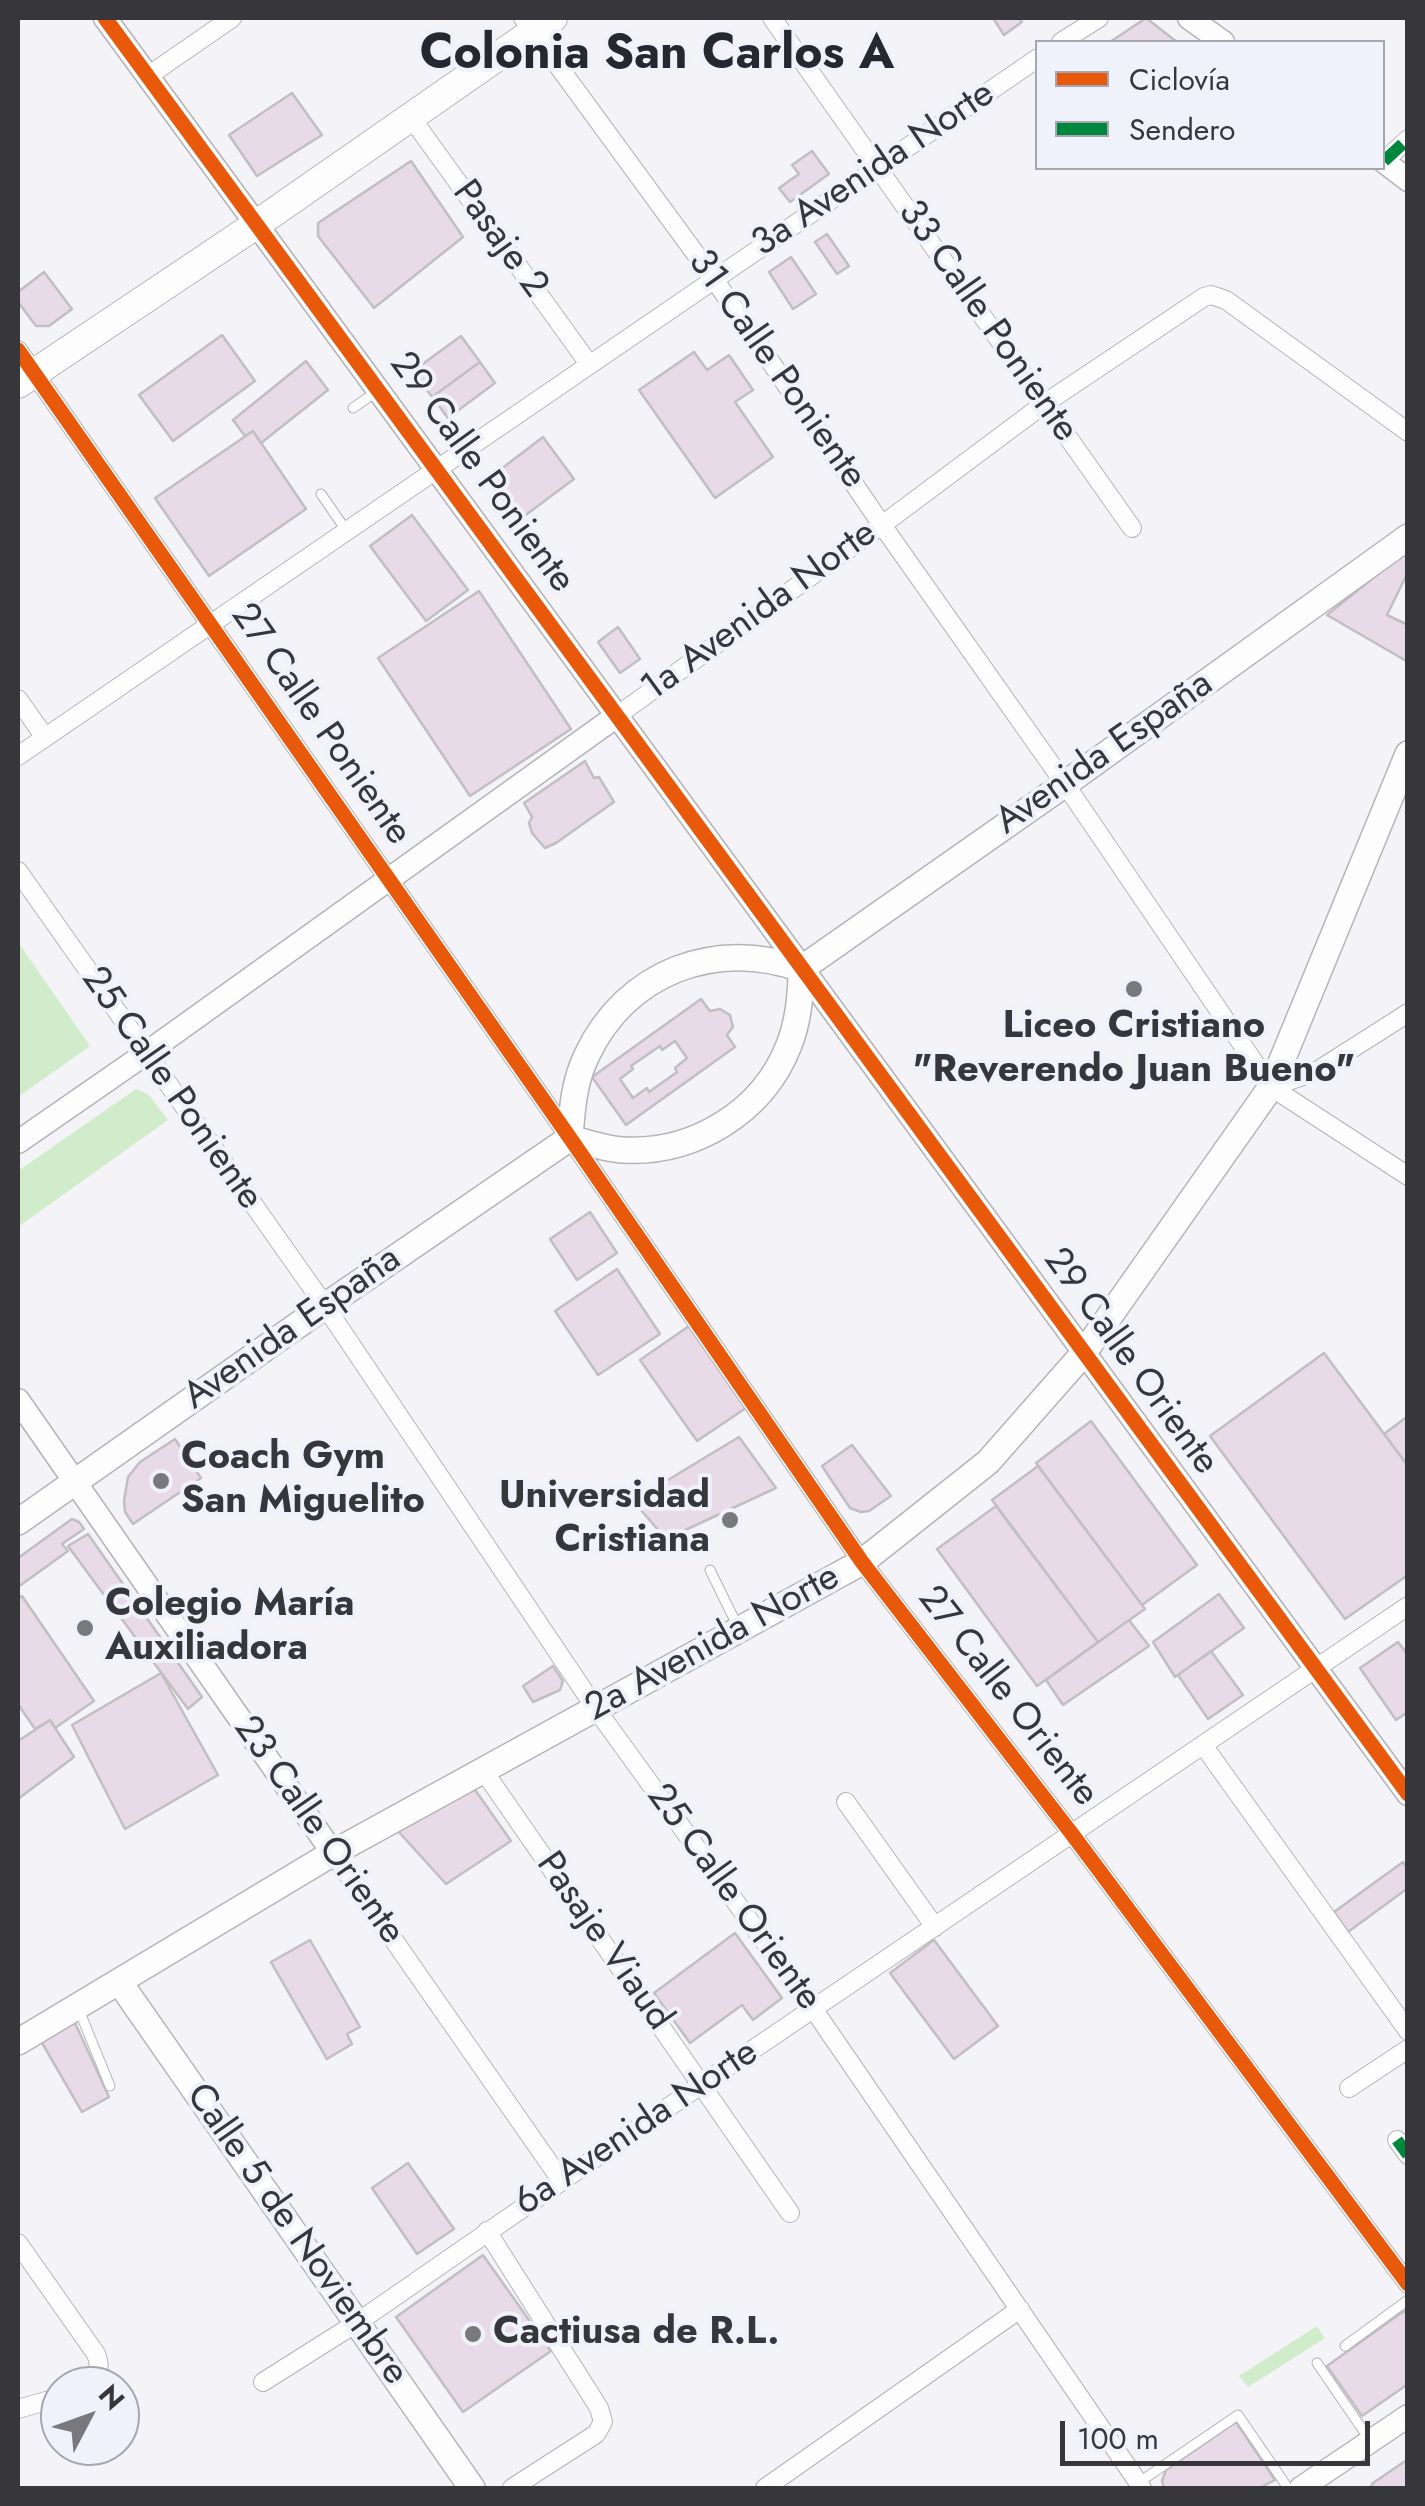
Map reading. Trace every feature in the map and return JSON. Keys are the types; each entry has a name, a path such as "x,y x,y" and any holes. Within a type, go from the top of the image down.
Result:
{"main road":[{"path":"23,369 257,224 536,22"},
{"name":"Avenida España","path":"801,969 1408,537"},
{"name":"2a Avenida Norte","path":"18,2042 333,1852 862,1562 988,1462 1083,1354 1271,1087 1408,754"},
{"path":"727,956 753,956 801,969 797,1021 789,1046 762,1091 733,1118 699,1138 648,1150 595,1146 570,1138 577,1082 585,1058 605,1024 653,980 701,960 727,956"},
{"name":"Avenida España","path":"18,1522 570,1138"},
{"name":"Calle 5 de Noviembre","path":"120,1982 472,2488"}],"street":[{"name":"29 Calle Poniente","path":"105,18 801,969"},
{"path":"148,76 232,18"},
{"name":"33 Calle Poniente","path":"772,18 1132,528"},
{"path":"1064,40 1099,18"},
{"path":"1189,18 1220,40"},
{"name":"31 Calle Poniente","path":"536,22 882,525 1066,784 1271,1087 1408,1176"},
{"name":"3a Avenida Norte","path":"18,756 1035,60"},
{"name":"Pasaje 2","path":"410,116 589,364"},
{"path":"1385,159 1408,140"},
{"path":"1385,163 1408,180"},
{"name":"1a Avenida Norte","path":"18,1142 882,525 1044,404 1198,300 1211,295 1226,300 1408,432"},
{"name":"27 Calle Poniente","path":"23,369 210,623 570,1138"},
{"path":"18,699 44,736"},
{"name":"25 Calle Poniente","path":"18,872 325,1306"},
{"name":"29 Calle Oriente","path":"801,969 1408,1794"},
{"path":"1271,1087 1317,1071 1408,1013"},
{"name":"27 Calle Oriente","path":"570,1138 862,1562 1072,1834 1408,2284"},
{"name":"25 Calle Oriente","path":"325,1306 596,1708 814,2010 1140,2486"},
{"name":"23 Calle Oriente","path":"18,1400 561,2180"},
{"name":"6a Avenida Norte","path":"263,2382 358,2322 1408,1606"},
{"path":"1203,1745 1408,2030"},
{"name":"Pasaje Viaud","path":"483,1770 790,2213"},
{"path":"846,1802 935,1927"},
{"path":"1349,2088 1408,2049"},
{"path":"487,2231 599,2408 603,2422 596,2434 512,2488"},
{"path":"18,2243 96,2354 100,2366"},
{"path":"765,2488 1020,2309"},
{"path":"1301,2488 1408,2416"}],"lane":[{"path":"353,408 379,390"},
{"path":"321,494 346,530"},
{"path":"710,1570 739,1630"},
{"path":"78,2008 110,2086"},
{"path":"1345,2346 1408,2300"},
{"path":"1318,2364 1370,2441"},
{"path":"1140,2486 1238,2415 1288,2488"}],"green space":[{"path":"18,942 90,1046 18,1097"},
{"path":"136,1089 149,1095 168,1120 18,1227 18,1171"},
{"path":"1317,2326 1325,2338 1248,2387 1239,2376"}],"building":[{"path":"993,18 1019,18 1022,22 1004,35"},
{"path":"1146,18 1174,40 1113,40"},
{"path":"292,93 322,135 257,176 229,135"},
{"path":"812,151 829,174 790,202 779,188 799,174 792,165"},
{"path":"411,161 463,237 374,308 318,236 318,223"},
{"path":"827,234 849,266 837,274 815,242"},
{"path":"791,257 816,294 793,309 769,272"},
{"path":"44,272 72,309 49,326 36,326 18,302 18,292"},
{"path":"222,335 255,381 173,441 139,395"},
{"path":"461,336 480,362 432,397 413,371"},
{"path":"694,352 707,370 729,355 753,390 735,402 773,457 715,498 639,390"},
{"path":"306,361 328,390 261,443 253,431 245,436 233,420"},
{"path":"480,362 495,383 448,418 432,397"},
{"path":"253,431 306,509 209,576 155,498"},
{"path":"543,437 574,479 519,520 488,479"},
{"path":"412,515 468,590 426,621 370,546"},
{"path":"1408,550 1408,662 1327,615"},
{"path":"1408,574 1408,625 1387,615"},
{"path":"479,591 571,729 470,796 378,658"},
{"path":"618,627 640,659 620,673 598,642"},
{"path":"585,761 614,802 545,848 532,833 532,817 524,803"},
{"path":"701,999 710,1011 720,1009 730,1015 733,1027 727,1035 735,1047 626,1125 592,1077"},
{"path":"675,1041 687,1058 675,1068 677,1072 633,1098 620,1079 633,1069 631,1066 660,1046 662,1050"},
{"path":"590,1212 617,1253 577,1280 550,1239"},
{"path":"617,1269 660,1334 598,1375 555,1311"},
{"path":"689,1326 746,1408 697,1441 640,1360"},
{"path":"1324,1353 1408,1466 1408,1575 1345,1619 1210,1436"},
{"path":"1408,1416 1408,1466 1384,1434"},
{"path":"1091,1421 1197,1565 1142,1605 1036,1463"},
{"path":"739,1437 776,1488 666,1539 633,1501"},
{"name":"Coach Gym San Miguelito","path":"175,1439 201,1478 133,1524 125,1512 128,1477 140,1462"},
{"path":"852,1445 891,1496 869,1511 850,1508 822,1466"},
{"path":"1038,1466 1145,1609 1098,1642 992,1500"},
{"path":"996,1506 1098,1642 1037,1686 937,1549"},
{"path":"72,1519 84,1529 62,1544 68,1551 18,1587 18,1558"},
{"path":"88,1534 202,1697 188,1709 68,1546"},
{"path":"1219,1594 1244,1628 1175,1677 1153,1642"},
{"path":"22,1596 94,1701 55,1728 50,1720 35,1729 18,1704 18,1599"},
{"path":"1129,1620 1149,1646 1063,1705 1046,1680"},
{"path":"1398,1642 1408,1655 1408,1712 1396,1720 1360,1668"},
{"path":"1211,1651 1243,1695 1208,1719 1178,1675"},
{"path":"553,1666 563,1681 560,1690 533,1702 523,1686"},
{"path":"161,1673 218,1775 125,1829 72,1725"},
{"path":"50,1720 74,1757 18,1799 18,1741"},
{"path":"471,1784 511,1841 446,1884 397,1830"},
{"path":"1403,1862 1408,1869 1408,1888 1348,1932 1334,1912"},
{"path":"735,1933 782,1998 753,2020 742,2005 690,2043 654,1993"},
{"path":"310,1940 360,2027 347,2034 352,2044 327,2059 271,1962"},
{"path":"934,1940 998,2026 954,2059 890,1973"},
{"path":"75,2023 109,2097 82,2112 41,2041"},
{"path":"408,2163 454,2229 417,2254 372,2188"},
{"name":"Cactiusa de R.L.","path":"483,2255 551,2351 463,2412 396,2317"},
{"path":"1404,2311 1408,2315 1408,2384 1362,2416 1327,2366"},
{"path":"1236,2422 1275,2480 1259,2488 1164,2488 1166,2470"},
{"path":"1408,2459 1408,2488 1370,2488 1373,2483"}],"marked path":[{"path":"1385,160 1408,139"},
{"path":"1397,2140 1408,2155"}],"cycle path":[{"path":"105,18 1408,1794"},
{"path":"18,350 862,1562 1072,1834 1408,2284"}],"place":[{"name":"Liceo Cristiano \"Reverendo Juan Bueno\"","path":"1134,989"},
{"name":"Coach Gym San Miguelito","path":"161,1481"},
{"name":"Universidad Cristiana","path":"730,1520"},
{"name":"Colegio María Auxiliadora","path":"85,1628"},
{"name":"Cactiusa de R.L.","path":"473,2334"}],"district":[{"name":"Colonia San Carlos A","path":"657,56"}]}
